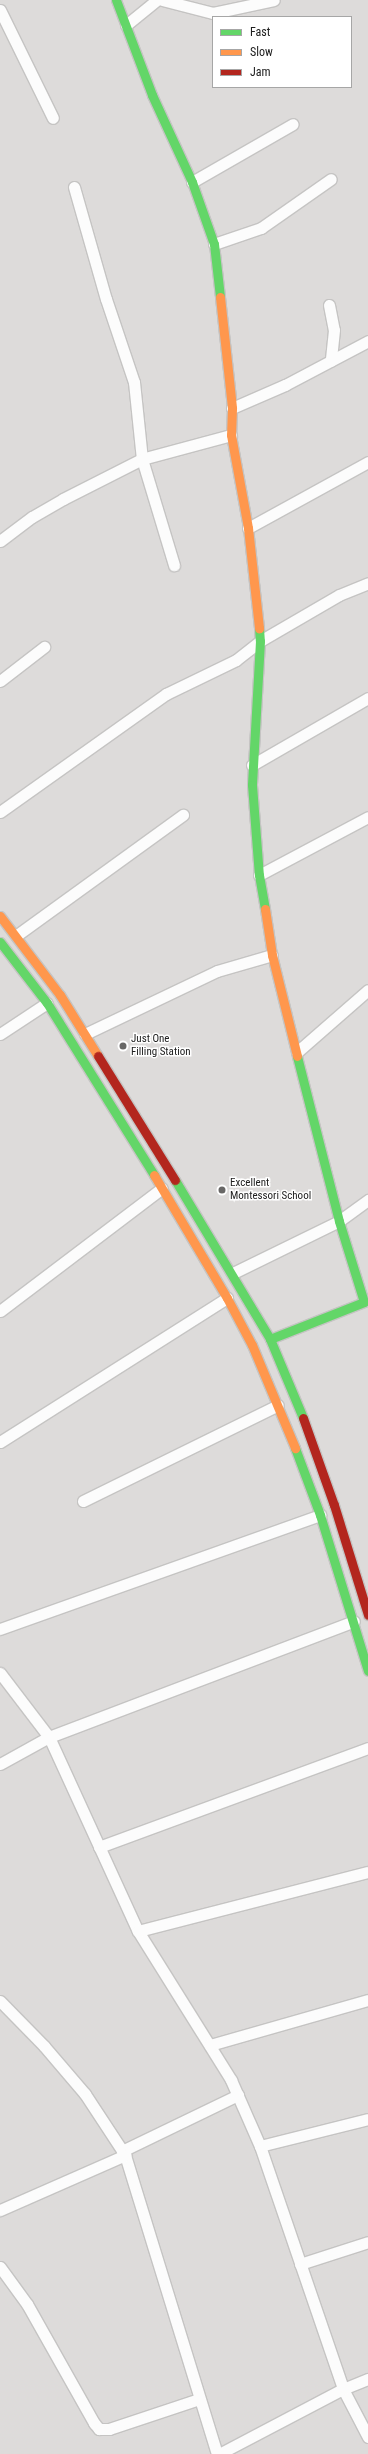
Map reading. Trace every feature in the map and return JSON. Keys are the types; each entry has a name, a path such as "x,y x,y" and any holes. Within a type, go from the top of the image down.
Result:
{"main road":[{"path":"116,0 152,95 192,182 214,244 232,408 231,435 248,528 260,641 252,764 252,785 259,875 272,955 339,1221 367,1304 270,1339"},
{"path":"0,916 17,935 60,995 85,1034 233,1273 270,1339 302,1415 332,1497 368,1616"},
{"path":"0,942 47,1003 162,1188 227,1298 252,1345 278,1405 320,1515 354,1621 368,1671"}],"street":[{"path":"126,25 157,0"},
{"path":"162,0 213,13 274,0"},
{"path":"0,10 53,118"},
{"path":"192,182 293,124"},
{"path":"214,244 261,228 331,179"},
{"path":"74,188 106,299 134,382 142,459 174,565"},
{"path":"329,305 334,330 331,362"},
{"path":"232,408 285,385 331,362 368,340"},
{"path":"0,541 32,517 63,499 142,459 231,435"},
{"path":"248,528 368,462"},
{"path":"0,812 166,694 236,660 260,641 339,595 368,583"},
{"path":"0,681 44,647"},
{"path":"252,764 368,698"},
{"path":"17,935 183,815"},
{"path":"259,875 368,817"},
{"path":"85,1034 217,971 272,955"},
{"path":"297,1052 368,990"},
{"path":"0,1034 47,1003"},
{"path":"0,1311 162,1188"},
{"path":"233,1273 339,1221 368,1200"},
{"path":"0,1442 227,1298"},
{"path":"83,1501 278,1405"},
{"path":"0,1629 320,1515"},
{"path":"0,1764 49,1737 354,1621"},
{"path":"0,1673 49,1737 138,1931 231,2080 260,2146 343,2389 368,2437"},
{"path":"99,1847 368,1748"},
{"path":"138,1931 368,1872"},
{"path":"210,2045 368,2000"},
{"path":"0,2001 44,2046 85,2094 123,2153 177,2320 199,2399 218,2454 343,2389 368,2379"},
{"path":"0,2210 123,2153 238,2095"},
{"path":"260,2146 368,2119"},
{"path":"300,2264 368,2242"},
{"path":"0,2267 26,2304 94,2423 99,2429 108,2429 199,2399"}],"shaded area":[{"path":"0,0 368,0 368,2454 0,2454"}],"traffic: fast":[{"path":"116,0 152,95 192,182 214,244 220,297"},
{"path":"259,628 260,641 252,785 259,875 265,909"},
{"path":"0,942 47,1003 154,1175"},
{"path":"270,1339 364,1302 339,1221 297,1056"},
{"path":"175,1180 270,1339 303,1418"},
{"path":"295,1448 320,1515 368,1671"}],"traffic: slow":[{"path":"220,297 232,408 231,435 248,528 259,628"},
{"path":"265,909 272,955 297,1056"},
{"path":"0,916 60,995 98,1056"},
{"path":"154,1175 227,1298 252,1345 295,1448"}],"traffic: jam":[{"path":"98,1056 175,1180"},
{"path":"303,1418 334,1505 368,1615"}],"place":[{"name":"Just One Filling Station","path":"123,1046"},
{"name":"Excellent Montessori School","path":"222,1190"}]}
